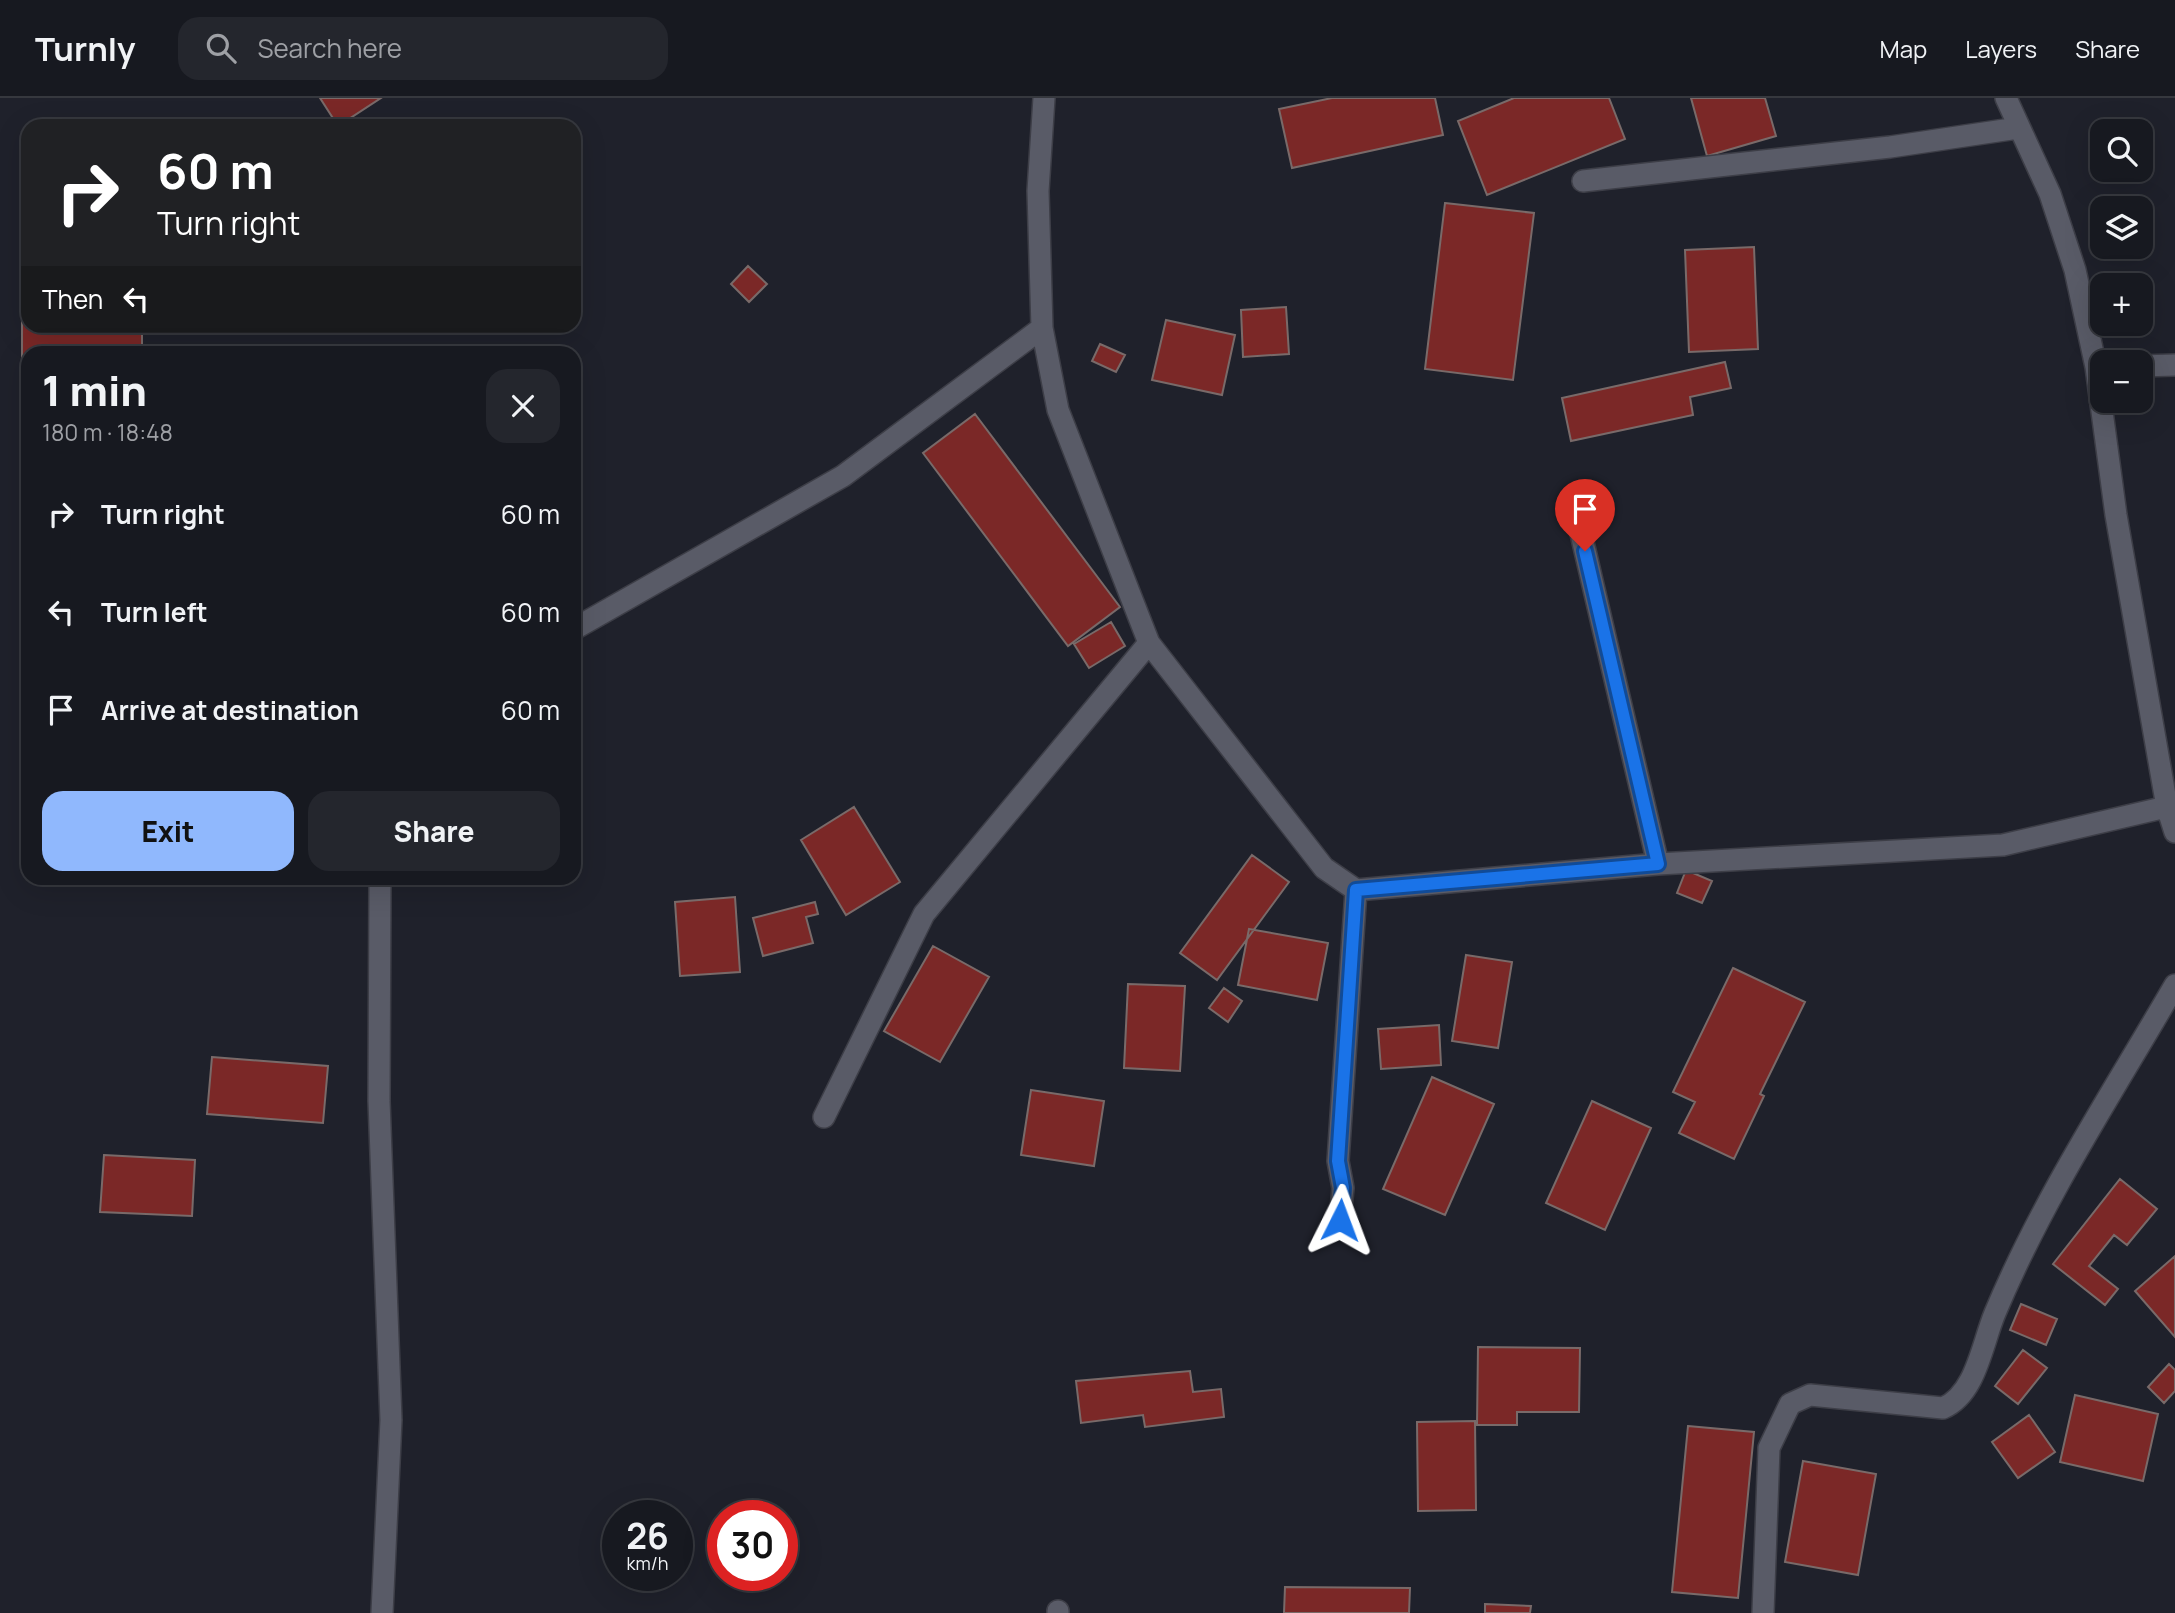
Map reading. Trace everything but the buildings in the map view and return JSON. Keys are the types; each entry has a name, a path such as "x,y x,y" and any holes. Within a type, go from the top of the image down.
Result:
{"street":[{"path":"1044,98 1038,191 1042,328 1058,410 1149,643 1324,867 1356,890 1658,864 2003,845 2171,806"},
{"path":"2007,98 2018,128 2050,194 2075,270 2095,350"},
{"path":"1583,181 1890,147 2018,128"},
{"path":"581,625 843,476 1042,328"},
{"path":"2153,366 2175,365"},
{"path":"2104,413 2116,515 2175,832"},
{"path":"1579,525 1658,864"},
{"path":"824,1117 924,914 1149,643"},
{"path":"380,885 379,1101 391,1420 382,1613"},
{"path":"1340,1220 1343,1188 1338,1161 1356,890"},
{"path":"1763,1613 1769,1448 1790,1405 1810,1395 1943,1408 1957,1402 1966,1389 1995,1313 2025,1248 2175,985"}],"route":[{"path":"1340,1220 1343,1188 1338,1161 1356,890 1658,864 1585,551"}]}
